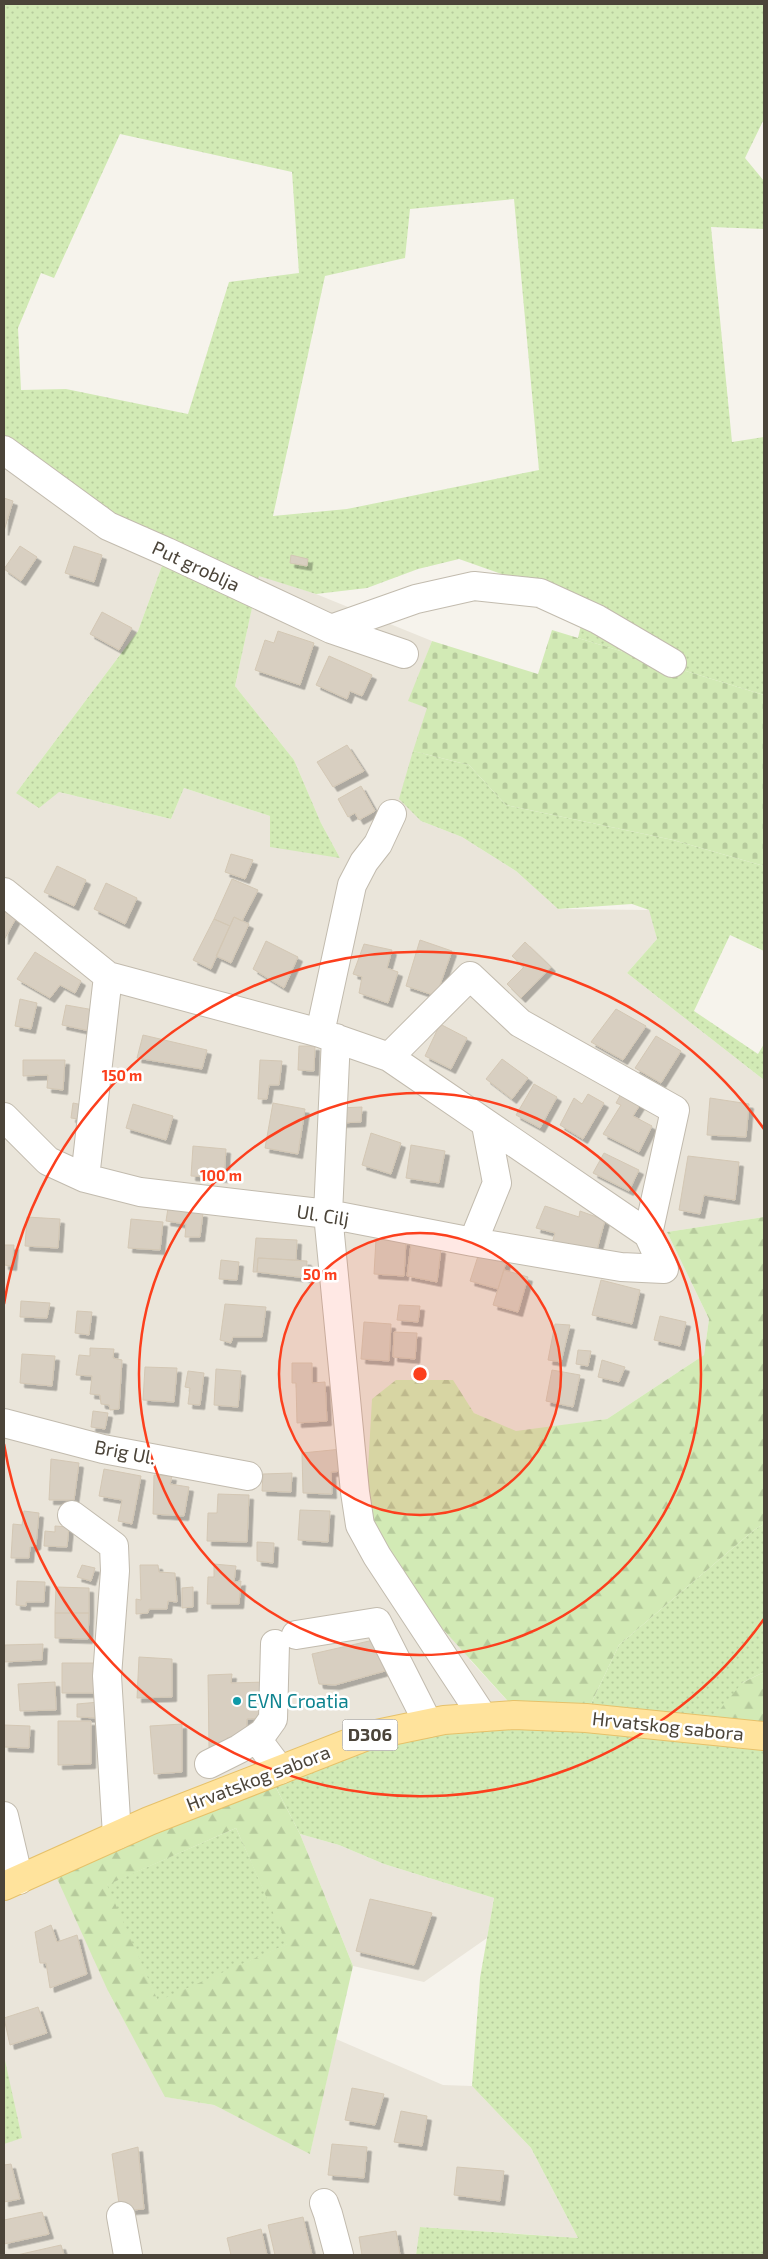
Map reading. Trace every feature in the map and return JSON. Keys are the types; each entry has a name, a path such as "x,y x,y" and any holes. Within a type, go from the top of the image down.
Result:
{"main road":[{"name":"Hrvatskog sabora","path":"11,1883 116,1835 367,1736 428,1723 514,1715 586,1718 764,1736"}],"street":[{"name":"Put groblja","path":"4,450 108,526 331,629 404,654"},
{"path":"331,629 416,599 474,586 540,593 597,619 672,663"},
{"path":"392,814 378,844 364,862 352,885 328,1035 328,1214 355,1492 360,1525 377,1556 483,1717"},
{"path":"4,892 108,976 328,1035 389,1057 648,1234 675,1110 520,1022 470,976 389,1057"},
{"path":"85,1178 108,976"},
{"name":"Ul. Cilj","path":"4,1117 48,1161 85,1178 140,1192 328,1214 473,1242 621,1267 664,1269 648,1234"},
{"path":"473,1242 497,1183 486,1124"},
{"name":"Brig Ul.","path":"4,1424 103,1449 248,1476"},
{"path":"72,1515 114,1546 115,1571 107,1676 116,1835"},
{"path":"210,1764 264,1733 273,1719 285,1640 377,1622 428,1723"},
{"path":"256,1738 280,1770"},
{"path":"4,1816 11,1883"},
{"path":"324,2203 338,2255"},
{"path":"121,2216 128,2255"}],"shaded area":[{"path":"4,450 167,552 138,631 16,793 59,792 171,819 184,788 270,816 340,858 321,823 294,760 235,686 259,575 316,594 432,641 409,701 428,708 421,821 462,837 516,871 558,909 650,910 657,939 627,973 764,1080 764,1217 667,1232 709,1319 704,1355 607,1419 516,1432 474,1413 452,1380 470,1660 514,1708 149,1821 108,1991 166,2097 214,2105 310,2153 336,2039 443,2085 472,2086 531,2148 578,2238 421,2227 416,2255 4,2255"},
{"path":"300,1834 339,1845 384,1864 494,1898 487,1938 424,1982 353,1966"}],"green space":[{"path":"4,4 764,4 764,119 745,158 764,181 764,229 711,227 732,442 764,437 764,695 578,638 586,604 459,559 418,569 367,588 316,594 259,576 235,686 294,760 321,823 340,858 270,847 270,816 184,788 171,819 59,792 39,808 16,793 138,631 167,552 4,450","holes":["120,134 292,172 299,273 229,282 188,414 66,389 21,390 18,328 41,273 54,278","514,199 539,470 347,509 273,516 325,276 405,258 410,209"]},
{"path":"552,630 764,695 764,866 673,840 506,805 469,765 413,751 427,708 408,701 432,641 538,674"},
{"path":"413,751 469,765 506,805 673,840 764,866 764,951 730,935 694,1011 758,1054 764,1044 764,1080 627,973 657,939 649,910 632,904 558,909 516,871 462,837 421,821 399,799"},
{"path":"764,1217 764,1524 754,1530 619,1645 588,1710 514,1708 377,1556 366,1504 372,1399 396,1380 453,1380 474,1413 516,1431 607,1419 704,1355 709,1319 667,1232"},
{"path":"764,1524 764,1672 742,1683 764,1724 764,2255 416,2255 420,2227 578,2238 531,2148 472,2086 480,1978 494,1898 384,1864 339,1845 300,1834 269,1774 367,1736 588,1710 619,1645 754,1530"},
{"path":"764,1672 764,1724 712,1719 742,1683"},
{"path":"269,1774 300,1834 353,1966 310,2154 214,2105 165,2097 108,1991 51,1865","holes":["236,1828 287,1944 158,2001 107,1885"]},
{"path":"236,1828 288,1944 158,2002 106,1885"},
{"path":"4,2056 22,2138 4,2144"}],"building":[{"path":"4,498 13,501 4,531"},
{"path":"20,546 37,557 21,581 4,569"},
{"path":"74,546 102,555 94,582 65,573"},
{"path":"291,555 308,559 307,566 290,563"},
{"path":"102,612 132,628 119,650 90,634"},
{"path":"278,631 314,643 300,685 255,670 265,640 274,643"},
{"path":"329,656 372,675 362,696 350,691 347,699 316,685"},
{"path":"347,745 364,771 333,787 317,762"},
{"path":"361,786 375,811 359,820 355,813 348,817 338,799"},
{"path":"231,854 253,860 245,879 225,872"},
{"path":"57,866 86,880 74,906 44,892"},
{"path":"232,879 258,890 242,921 234,917 230,926 214,919"},
{"path":"106,883 137,898 125,924 94,909"},
{"path":"4,911 16,918 4,940"},
{"path":"234,917 249,924 231,963 216,956"},
{"path":"214,919 230,926 211,969 193,960"},
{"path":"420,940 452,951 436,996 406,986"},
{"path":"266,941 298,957 284,988 253,969"},
{"path":"525,942 551,967 521,998 507,984 524,967 512,956"},
{"path":"364,944 392,950 387,968 398,972 388,1003 359,993 362,977 353,974"},
{"path":"35,952 81,981 75,993 60,985 50,998 17,979"},
{"path":"20,999 37,1003 31,1029 15,1026"},
{"path":"66,1005 94,1010 90,1031 62,1025"},
{"path":"616,1009 646,1026 623,1060 591,1042"},
{"path":"440,1024 467,1038 451,1069 425,1056"},
{"path":"143,1035 207,1050 202,1069 137,1058"},
{"path":"656,1036 681,1051 661,1083 635,1068"},
{"path":"299,1046 315,1046 314,1071 298,1070"},
{"path":"502,1059 528,1078 512,1099 486,1079"},
{"path":"23,1060 65,1060 63,1090 47,1088 48,1075 23,1076"},
{"path":"260,1060 282,1061 279,1085 269,1085 267,1099 258,1099"},
{"path":"534,1084 557,1097 540,1128 516,1115"},
{"path":"623,1090 641,1103 633,1116 652,1126 639,1152 603,1134 621,1105 616,1103"},
{"path":"588,1094 604,1103 583,1139 560,1125 574,1098 582,1104"},
{"path":"710,1098 749,1104 746,1137 707,1135"},
{"path":"73,1103 88,1106 86,1120 71,1118"},
{"path":"273,1103 305,1109 298,1154 265,1148"},
{"path":"133,1104 173,1116 166,1140 126,1128"},
{"path":"362,1107 361,1122 339,1123 339,1108"},
{"path":"371,1133 401,1143 391,1174 362,1165"},
{"path":"411,1145 445,1151 439,1183 406,1178"},
{"path":"193,1146 226,1149 224,1178 191,1176"},
{"path":"604,1153 639,1170 629,1191 593,1173"},
{"path":"688,1156 739,1162 735,1200 704,1195 700,1214 679,1210"},
{"path":"545,1206 579,1217 580,1211 605,1220 595,1257 552,1243 555,1233 536,1228"},
{"path":"168,1208 203,1213 200,1237 185,1237 186,1224 166,1221"},
{"path":"27,1217 60,1219 58,1248 25,1246"},
{"path":"131,1219 163,1222 160,1250 128,1248"},
{"path":"256,1238 297,1240 296,1260 258,1258 257,1272 253,1272"},
{"path":"376,1239 406,1241 404,1276 374,1274"},
{"path":"411,1244 441,1249 437,1282 407,1276"},
{"path":"4,1245 14,1245 12,1266 4,1265"},
{"path":"479,1253 506,1262 498,1289 470,1281"},
{"path":"258,1258 307,1261 306,1278 257,1272"},
{"path":"221,1260 239,1262 237,1280 219,1279"},
{"path":"504,1270 528,1277 518,1312 493,1305"},
{"path":"601,1280 640,1290 632,1324 592,1315"},
{"path":"21,1301 50,1303 47,1318 20,1317"},
{"path":"225,1304 266,1307 262,1337 233,1337 231,1343 220,1340"},
{"path":"399,1305 420,1306 418,1322 397,1320"},
{"path":"77,1311 92,1312 89,1335 75,1333"},
{"path":"660,1316 686,1322 680,1346 654,1340"},
{"path":"364,1322 391,1324 389,1361 361,1359"},
{"path":"555,1324 570,1325 561,1362 548,1360"},
{"path":"394,1332 417,1333 415,1359 393,1357"},
{"path":"90,1348 114,1349 113,1358 122,1360 119,1409 110,1410 109,1405 101,1404 100,1395 90,1394 92,1376 76,1375 79,1355 90,1356"},
{"path":"578,1350 591,1351 588,1366 576,1364"},
{"path":"22,1354 55,1356 52,1386 20,1383"},
{"path":"602,1360 625,1367 619,1382 598,1377"},
{"path":"292,1363 312,1363 312,1383 325,1382 327,1421 297,1423 296,1383 292,1383"},
{"path":"145,1367 177,1368 174,1402 143,1400"},
{"path":"216,1369 241,1371 238,1407 214,1405"},
{"path":"552,1370 580,1375 573,1407 546,1401"},
{"path":"188,1371 204,1373 200,1405 188,1404 190,1388 185,1387"},
{"path":"93,1411 108,1413 105,1429 91,1427"},
{"path":"342,1449 344,1471 331,1472 332,1494 303,1493 302,1453"},
{"path":"51,1459 79,1463 74,1500 49,1500"},
{"path":"104,1469 141,1476 132,1524 118,1521 122,1500 99,1496"},
{"path":"292,1473 291,1492 262,1491 263,1474"},
{"path":"154,1475 172,1476 170,1484 189,1487 184,1516 153,1514"},
{"path":"218,1494 249,1495 247,1542 207,1541 208,1513 217,1513"},
{"path":"300,1510 330,1511 328,1542 298,1540"},
{"path":"24,1511 39,1513 36,1545 30,1547 29,1558 11,1558 13,1524 22,1525"},
{"path":"55,1526 69,1527 67,1547 44,1546 45,1531 55,1532"},
{"path":"257,1542 274,1543 273,1563 257,1561"},
{"path":"214,1564 236,1566 234,1582 241,1581 239,1604 207,1604 208,1577 214,1577"},
{"path":"82,1565 95,1568 91,1581 77,1577"},
{"path":"140,1565 158,1565 159,1572 175,1573 177,1602 168,1601 167,1609 149,1609 148,1613 136,1614 136,1599 141,1600"},
{"path":"17,1581 45,1582 44,1602 26,1602 26,1606 16,1605"},
{"path":"56,1587 89,1588 89,1613 55,1613"},
{"path":"193,1587 193,1607 182,1608 182,1588"},
{"path":"55,1613 89,1613 88,1639 55,1638"},
{"path":"378,1639 385,1671 335,1685 319,1684 312,1654"},
{"path":"43,1644 42,1660 4,1662 5,1645"},
{"path":"139,1657 172,1659 172,1697 137,1698"},
{"path":"62,1663 94,1663 94,1693 62,1693"},
{"name":"EVN Croatia","path":"232,1674 231,1683 266,1682 267,1718 247,1719 246,1737 227,1738 227,1748 209,1748 208,1675"},
{"path":"55,1682 56,1710 20,1711 18,1684"},
{"path":"99,1702 99,1718 77,1717 77,1704"},
{"path":"58,1721 91,1721 91,1764 58,1765"},
{"path":"182,1724 182,1772 154,1774 150,1726"},
{"path":"4,1725 30,1726 29,1748 4,1747"},
{"path":"370,1899 432,1913 414,1965 356,1951"},
{"path":"51,1925 57,1942 77,1935 87,1974 50,1988 46,1963 40,1963 35,1932"},
{"path":"38,2007 47,2033 10,2045 4,2018"},
{"path":"352,2088 384,2094 375,2125 345,2120"},
{"path":"401,2111 427,2116 422,2146 394,2142"},
{"path":"332,2144 367,2147 364,2178 328,2175"},
{"path":"138,2147 144,2209 120,2211 112,2154"},
{"path":"11,2164 20,2199 4,2202 4,2165"},
{"path":"457,2167 504,2171 500,2201 454,2195"},
{"path":"42,2212 49,2234 4,2244 4,2220"},
{"path":"303,2217 312,2255 275,2255 268,2225"},
{"path":"261,2229 267,2255 231,2255 227,2238"},
{"path":"396,2231 400,2255 362,2255 359,2237"},
{"path":"61,2245 64,2255 17,2255"}],"place":[{"name":"EVN Croatia","path":"237,1701"}]}
